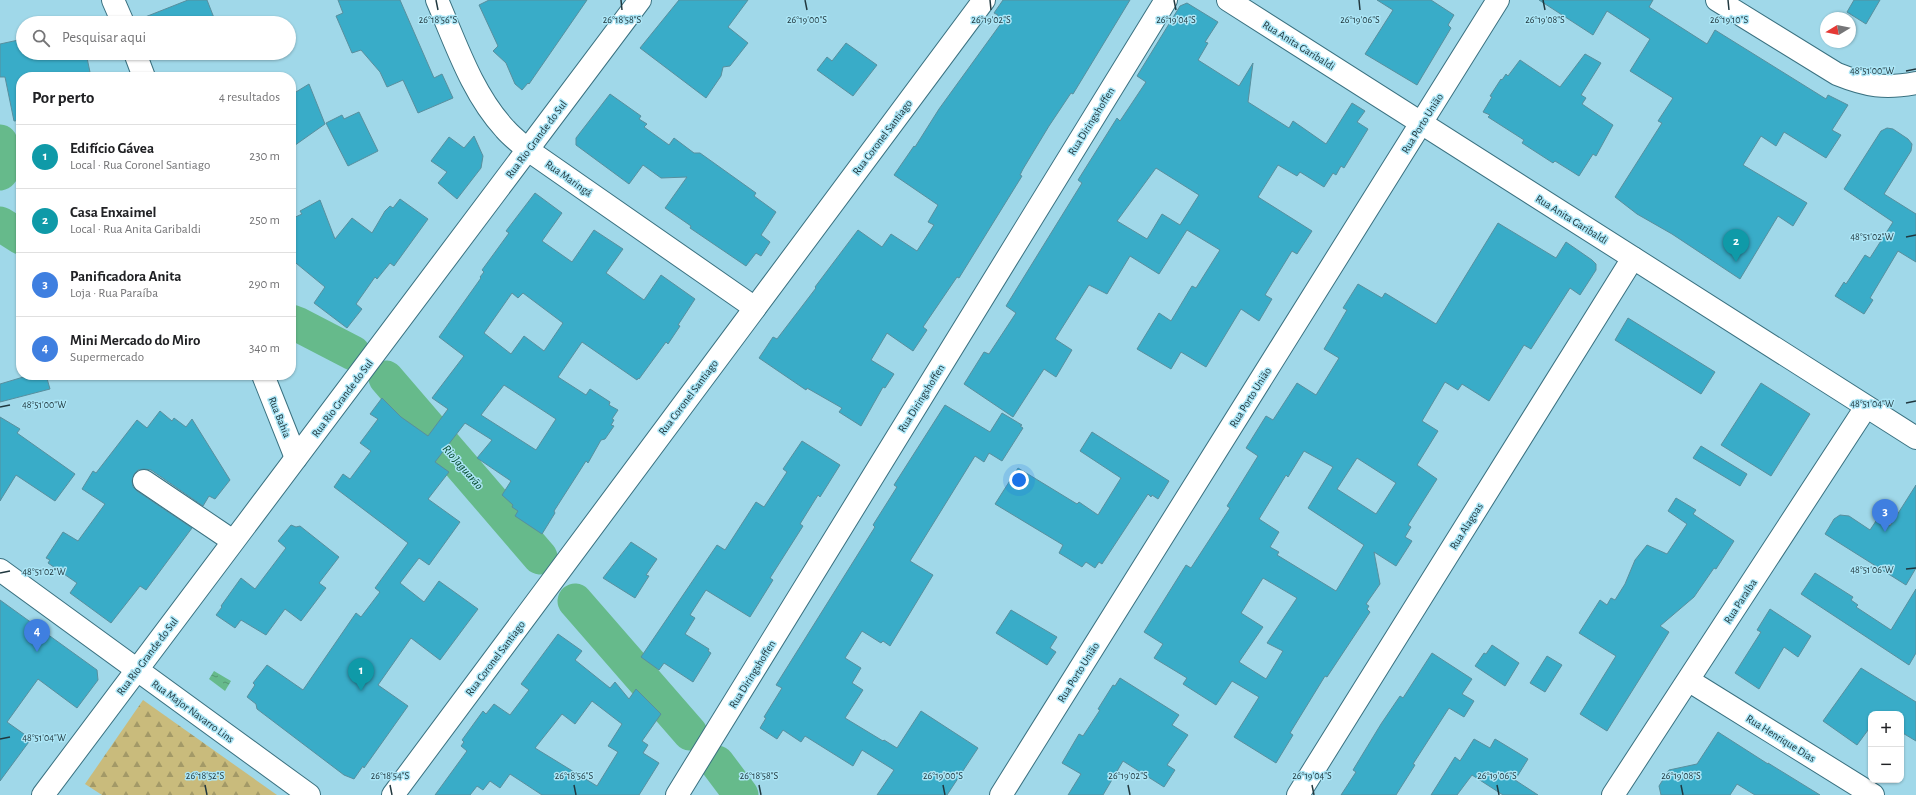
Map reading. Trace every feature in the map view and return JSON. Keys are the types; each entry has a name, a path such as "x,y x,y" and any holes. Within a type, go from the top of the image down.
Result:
{"street":[{"path":"114,0 120,16"},
{"name":"Rua Maringá","path":"437,0 470,75 488,106 505,130 528,150 755,308"},
{"name":"Rua Rio Grande do Sul","path":"43,795 640,0"},
{"name":"Rua Coronel Santiago","path":"393,795 984,0"},
{"name":"Rua Diringshoffen","path":"677,795 1166,0"},
{"name":"Rua Anita Garibaldi","path":"1228,0 1916,438"},
{"name":"Rua Porto União","path":"1001,795 1498,0"},
{"path":"1717,0 1808,57 1844,77 1857,82 1882,87 1916,83"},
{"path":"138,60 142,72"},
{"name":"Rua Alagoas","path":"1298,795 1633,258"},
{"name":"Rua Bahia","path":"265,380 296,458"},
{"name":"Rua Paraíba","path":"1614,795 1866,407"},
{"path":"144,481 233,542"},
{"name":"Rua Major Navarro Lins","path":"0,570 309,795"},
{"name":"Rua Henrique Dias","path":"1688,680 1873,795"}],"green space":[{"path":"143,700 277,795 102,795 85,784"}],"water":[{"path":"214,671 231,681 225,691 209,679"}],"building":[{"path":"188,0 207,0 213,16 148,16"},
{"path":"338,0 400,0 434,78 442,74 453,98 418,113 403,80 387,87 380,72 361,50 352,53 336,16 343,13"},
{"path":"489,0 587,0 529,84 528,83 522,90 515,84 506,63 493,51 498,46 479,5"},
{"path":"679,0 748,0 728,27 748,43 730,66 723,67 721,76 706,98 640,48"},
{"path":"1003,0 1130,0 1073,94 1071,93 1049,126 1023,169 1020,175 1022,176 959,278 957,277 923,327 927,330 913,351 887,333 871,360 894,374 885,388 883,387 861,426 839,412 842,408 807,388 806,390 759,358 773,337 777,339 858,230 882,247 891,234 917,251 934,225 928,222 938,205 894,175 914,146 915,147 939,109 1002,22 996,18 998,15 994,13"},
{"path":"1377,0 1431,0 1454,15 1448,25 1451,28 1417,85 1365,54 1393,10"},
{"path":"1539,0 1653,0 1649,7 1707,44 1715,30 1826,99 1828,95 1848,105 1832,130 1841,135 1826,158 1784,132 1776,146 1761,136 1743,165 1807,203 1793,226 1778,216 1740,279 1672,234 1637,214 1615,197 1662,123 1658,121 1673,98 1630,71 1650,39 1607,11 1593,35"},
{"path":"1854,0 1880,0 1866,24 1856,18 1856,12 1847,12"},
{"path":"1187,3 1218,22 1205,42 1208,43 1198,60 1239,86 1253,63 1248,102 1289,128 1293,121 1326,144 1352,103 1365,111 1357,122 1368,129 1344,168 1341,166 1336,175 1333,173 1324,187 1300,172 1297,176 1278,165 1258,197 1312,231 1297,254 1292,251 1265,295 1272,299 1259,321 1241,309 1206,367 1181,352 1171,369 1137,349 1159,313 1171,321 1192,286 1196,288 1220,250 1187,230 1159,274 1130,256 1107,294 1089,285 1055,339 1072,350 1056,377 1044,369 1013,417 964,384 984,352 989,354 1016,313 1006,306 1082,183 1078,180 1117,118 1120,121 1146,82 1137,76 1180,6","holes":["1156,168 1199,195 1180,225 1162,214 1147,239 1117,221"]},
{"path":"16,41 16,60 87,60 90,72 16,72 16,121 14,121 5,77 0,77 0,44"},
{"path":"846,43 877,65 853,96 817,70 827,57 832,61"},
{"path":"1585,54 1601,63 1581,95 1586,98 1582,104 1613,125 1596,156 1593,154 1579,176 1555,161 1553,163 1522,143 1524,140 1488,117 1490,115 1483,112 1492,97 1490,96 1501,79 1502,80 1506,74 1508,76 1520,60 1560,87"},
{"path":"309,84 325,124 296,144 296,92"},
{"path":"610,94 641,116 639,119 647,124 644,127 669,145 674,138 694,153 700,153 756,193 754,196 776,212 761,235 770,242 761,256 756,253 746,266 690,228 691,226 665,208 687,177 661,178 643,165 629,184 576,145 576,138"},
{"path":"359,112 378,151 348,166 326,123 342,115 344,119"},
{"path":"1887,128 1893,129 1908,139 1912,144 1911,151 1884,194 1916,214 1916,262 1898,251 1870,298 1873,300 1864,314 1835,296 1844,282 1846,284 1865,255 1870,258 1893,222 1844,189 1881,131"},
{"path":"474,136 483,156 481,168 457,199 438,183 447,172 431,161 449,137 464,148"},
{"path":"535,193 562,213 542,241 572,262 594,230 623,249 606,273 644,300 661,275 695,299 678,325 680,326 668,344 666,342 639,379 638,378 637,380 582,342 558,377 586,395 590,389 610,402 609,405 618,410 612,419 614,420 611,425 614,426 605,439 601,440 588,463 586,461 554,511 555,513 542,534 515,516 518,511 512,507 513,505 502,495 511,481 477,458 492,440 465,423 435,462 449,472 428,499 460,522 429,565 419,558 400,583 424,602 439,581 478,609 440,660 411,638 378,685 408,706 364,768 363,766 354,779 344,775 257,709 256,704 247,697 255,685 253,683 267,665 303,690 356,613 361,617 380,592 375,588 408,543 334,487 343,474 350,479 371,451 360,443 378,419 370,414 382,398 401,417 428,436 448,409 432,398 464,356 439,337 481,278 480,277 484,272 482,270 509,233 506,231","holes":["512,293 518,298 523,293 563,323 544,351 524,336 511,354 484,333","504,385 556,419 536,450 481,415"]},
{"path":"400,199 428,219 394,266 390,263 377,279 375,277 356,304 362,309 347,328 314,303 325,287 296,263 296,217 302,214 300,211 320,200 335,239 352,218 372,233 385,211 390,206 393,208"},
{"path":"1498,223 1556,258 1566,242 1596,264 1596,270 1580,295 1570,288 1531,349 1524,345 1489,401 1462,384 1458,390 1445,382 1422,421 1438,431 1417,465 1437,479 1408,525 1411,527 1405,537 1412,541 1396,566 1374,552 1380,584 1366,604 1369,606 1367,609 1370,612 1327,677 1325,676 1290,733 1293,735 1276,763 1234,737 1259,697 1232,681 1216,705 1183,684 1187,678 1154,658 1163,644 1144,632 1186,565 1191,568 1230,508 1227,506 1258,456 1246,448 1266,416 1273,420 1297,383 1316,395 1339,358 1324,349 1347,310 1343,308 1358,284 1382,298 1385,293 1436,324","holes":["1304,451 1333,467 1308,508 1364,545 1336,591 1277,555 1279,552 1270,547 1279,532 1259,519 1286,475 1288,477","1357,458 1396,483 1376,514 1337,489","1263,578 1297,598 1267,643 1283,651 1266,679 1239,662 1263,627 1241,613"]},
{"path":"1628,318 1715,372 1701,394 1615,340"},
{"path":"16,379 47,380 50,389 0,402 0,384"},
{"path":"1761,383 1810,414 1771,476 1721,445"},
{"path":"945,405 990,432 1002,413 1022,425 1020,426 1023,428 1002,461 989,453 984,462 975,456 910,561 933,575 890,646 883,641 881,643 862,631 845,658 861,668 852,683 863,690 845,718 897,748 921,711 978,748 947,795 877,795 894,770 862,750 853,766 805,736 801,742 783,730 777,739 760,728 766,718 764,717 782,688 776,685 875,527 873,525 897,487 894,485"},
{"path":"160,411 172,421 174,418 186,427 192,419 230,480 215,499 209,496 203,506 151,470 138,470 134,474 132,481 133,487 137,491 192,528 146,590 140,586 111,623 70,593 77,583 48,563 50,560 46,558 63,532 78,541 105,504 82,489 93,471 96,473 137,420 147,428"},
{"path":"0,417 20,429 17,433 75,474 55,501 16,475 0,501"},
{"path":"1092,432 1169,481 1158,499 1152,495 1151,497 1148,494 1102,564 1099,562 1095,568 1086,562 1082,567 1059,553 1063,545 995,504 1018,468 1077,504 1079,502 1098,515 1121,478 1080,451"},
{"path":"802,441 840,465 820,497 818,495 800,524 803,526 770,578 773,580 750,617 706,590 690,615 695,618 685,634 709,649 708,651 711,653 693,682 664,663 659,670 641,657 717,545 725,550 756,502 764,507 787,472 783,469"},
{"path":"1701,446 1747,474 1740,486 1693,458"},
{"path":"1916,485 1916,568 1906,585 1825,534 1834,519 1840,515 1849,516 1870,530 1878,518 1890,526"},
{"path":"1676,498 1696,510 1693,514 1734,541 1716,569 1714,568 1694,597 1660,626 1669,632 1607,731 1580,714 1616,656 1579,633 1600,600 1607,605 1611,598 1615,600 1625,584 1635,560 1647,545 1667,554 1687,524 1668,511"},
{"path":"291,525 296,527 300,526 339,557 319,583 326,588 301,621 285,609 266,635 241,620 235,628 216,615 241,578 255,589 286,548 278,541"},
{"path":"631,542 657,559 646,575 649,576 635,598 603,578"},
{"path":"1815,573 1853,597 1851,600 1858,605 1856,607 1891,630 1916,589 1916,653 1909,665 1801,594"},
{"path":"0,600 97,670 98,680 77,708 38,679 7,722 31,739 0,781"},
{"path":"1770,609 1811,636 1798,657 1784,647 1759,689 1735,673 1761,632 1757,630"},
{"path":"1011,610 1057,637 1050,648 1056,652 1047,665 996,633"},
{"path":"558,634 582,651 575,660 610,688 615,682 629,699 636,689 661,714 642,741 648,745 643,753 659,763 639,795 542,795 510,774 500,788 490,781 483,790 477,786 470,795 435,795 467,751 461,746 464,742 462,740 483,711 486,714 494,704 510,715 529,690 521,684","holes":["592,701 622,724 608,746 618,752 597,786 535,748 562,714 575,724"]},
{"path":"1492,645 1519,663 1505,686 1475,666"},
{"path":"1432,653 1472,679 1462,694 1474,701 1464,717 1449,708 1413,764 1415,765 1396,795 1341,795 1356,772 1353,770 1381,724 1400,696 1403,698"},
{"path":"1547,656 1562,665 1545,692 1530,683"},
{"path":"1861,668 1916,702 1916,741 1904,734 1904,711 1868,711 1868,730 1857,745 1823,721"},
{"path":"1120,678 1179,715 1172,725 1188,735 1167,765 1175,770 1164,787 1123,761 1103,795 1068,795 1081,774 1062,763 1079,734 1083,736 1100,710 1098,709 1113,685 1115,686"},
{"path":"1718,732 1820,795 1755,795 1737,784 1730,795 1661,795 1659,786 1669,770 1697,764"},
{"path":"1474,739 1490,748 1495,739 1528,759 1515,780 1538,795 1503,795 1472,775 1457,795 1431,795 1455,757 1460,761"}],"waterway":[{"name":"Rio Jaguarão","path":"0,142 8,163 0,173"},
{"name":"Rio Jaguarão","path":"0,224 16,234"},
{"name":"Rio Jaguarão","path":"296,324 353,353"},
{"name":"Rio Jaguarão","path":"386,378 540,557"},
{"name":"Rio Jaguarão","path":"575,601 690,733"},
{"name":"Rio Jaguarão","path":"717,763 741,795"}],"place":[{"name":"Casa Enxaimel","path":"1736,262"},
{"name":"Panificadora Anita","path":"1885,532"},
{"name":"Mini Mercado do Miro","path":"37,652"},
{"name":"Edifício Gávea","path":"361,691"}]}
